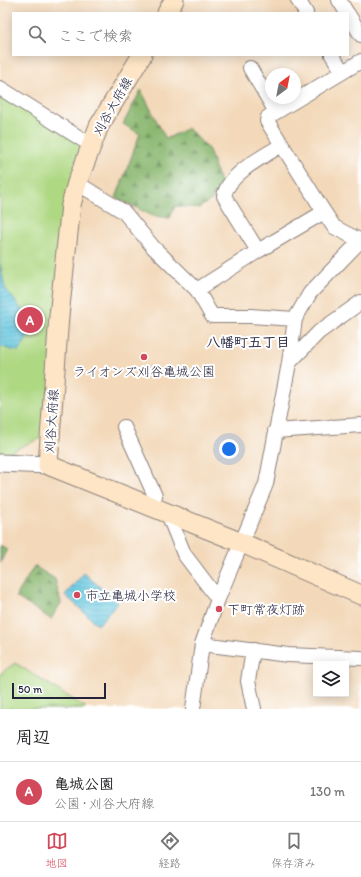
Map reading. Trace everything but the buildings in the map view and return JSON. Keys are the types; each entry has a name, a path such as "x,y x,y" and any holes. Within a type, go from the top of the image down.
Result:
{"main road":[{"path":"168,12 174,0"},
{"name":"刈谷大府線","path":"141,56 98,126 77,183 72,206 63,272 48,465 242,543 361,595"}],"street":[{"path":"298,0 305,12"},
{"path":"339,0 347,12"},
{"path":"349,16 361,35"},
{"path":"333,56 343,72"},
{"path":"192,709 202,644 218,599 266,484 289,363 295,319 310,293 361,241 334,227 267,121 268,117 361,61"},
{"path":"250,68 276,112"},
{"path":"0,88 90,145"},
{"path":"258,251 224,196 226,189 244,169 282,145"},
{"path":"77,183 124,212 152,247 197,290 212,316 250,316 295,319"},
{"path":"197,290 258,251 324,212"},
{"path":"289,363 319,332 361,302"},
{"path":"275,431 361,425"},
{"path":"124,427 155,496 150,507"},
{"path":"0,463 48,465"},
{"path":"168,514 184,554 218,599"},
{"path":"202,644 288,656 361,658"},
{"path":"253,650 248,681 254,709"}],"green space":[{"path":"0,88 91,145 77,183 50,434 0,456"},
{"path":"141,90 166,139 188,128 209,150 221,185 217,196 199,208 175,206 170,218 153,216 116,198 140,134 123,124"},
{"path":"0,545 7,549 0,563"},
{"path":"34,566 55,579 61,603 51,619 16,597"},
{"path":"15,663 85,707 85,709 0,709 0,674"}],"water":[{"path":"0,264 5,288 32,323 33,329 19,351 0,346"},
{"path":"84,573 118,603 98,625 65,595"}],"place":[{"name":"亀城公園","path":"30,320"},
{"name":"ライオンズ刈谷亀城公園","path":"144,357"},
{"name":"市立亀城小学校","path":"77,595"},
{"name":"下町常夜灯跡","path":"219,609"}],"district":[{"name":"八幡町五丁目","path":"248,342"}]}
